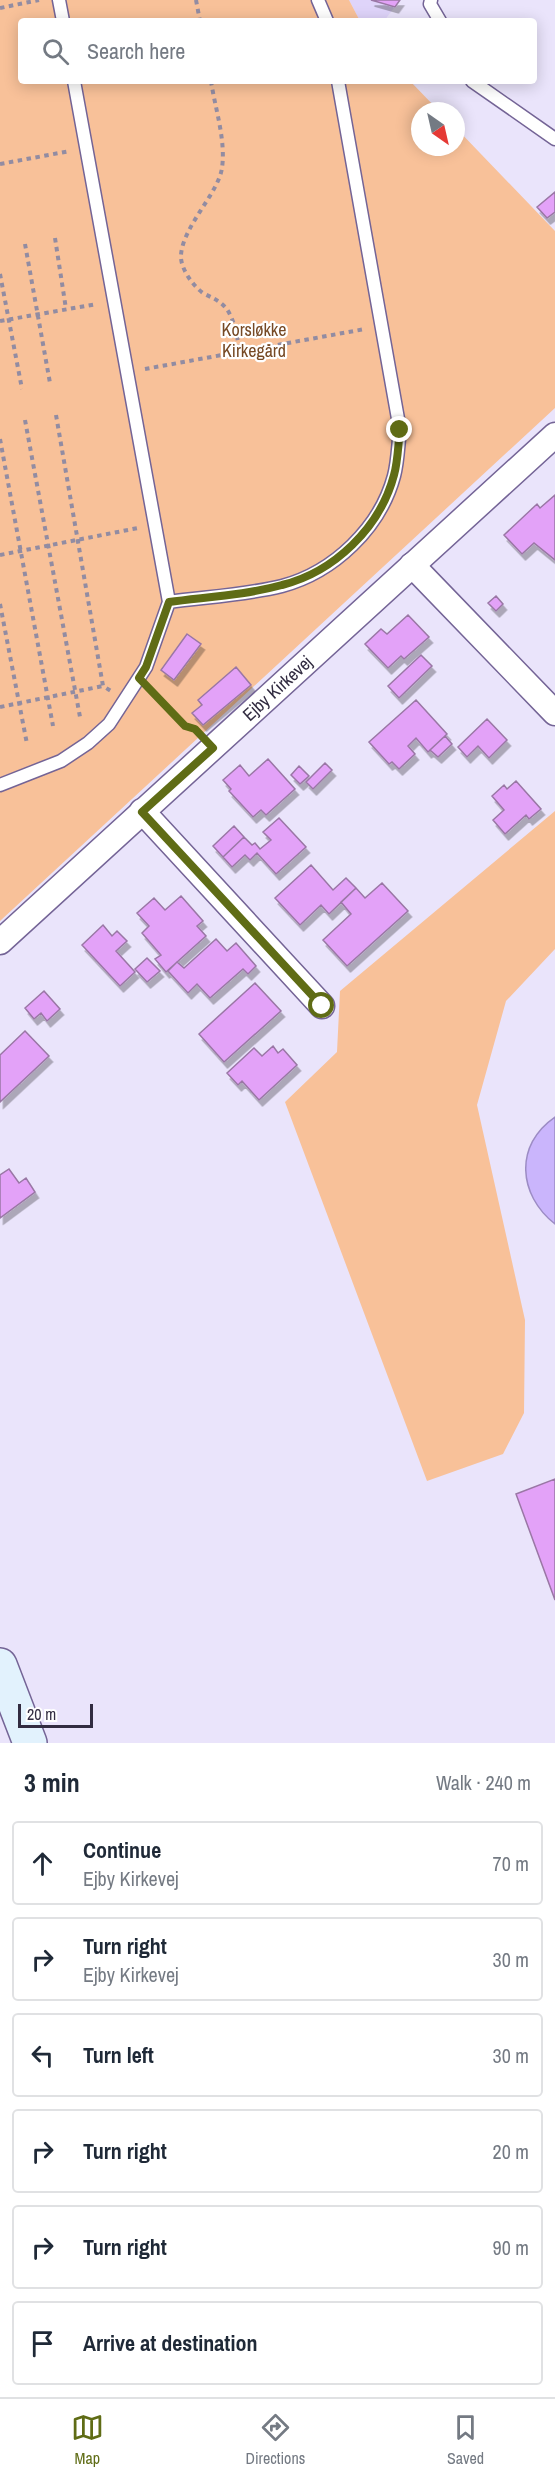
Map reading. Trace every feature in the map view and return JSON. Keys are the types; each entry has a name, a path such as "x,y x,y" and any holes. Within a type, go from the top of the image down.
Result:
{"main road":[{"path":"0,1665 30,1743"}],"street":[{"name":"Ejby Kirkevej","path":"0,942 555,435"},
{"path":"412,565 555,713"},
{"path":"142,812 322,1006"}],"lane":[{"path":"59,0 62,18"},
{"path":"318,0 326,18"},
{"path":"431,0 430,4 438,18"},
{"path":"0,785 61,761 88,743 109,724 146,667 169,602 75,84"},
{"path":"169,602 282,585 320,571 355,543 379,513 394,476 400,430 339,84"},
{"path":"476,84 555,139"}],"path":[{"path":"0,8 39,0"},
{"path":"196,0 199,18"},
{"path":"212,84 222,146 222,169 184,239 180,256 186,274 202,292 218,300 227,310 240,352"},
{"path":"0,164 86,148"},
{"path":"55,238 66,309"},
{"path":"25,244 50,383"},
{"path":"0,274 22,389"},
{"path":"0,321 114,301"},
{"path":"127,372 381,326"},
{"path":"56,414 103,686"},
{"path":"25,420 80,717"},
{"path":"0,439 53,726"},
{"path":"0,555 155,525"},
{"path":"0,604 27,744"},
{"path":"139,678 185,726 195,729 213,748"},
{"path":"0,707 103,686 124,700"}],"shaded area":[{"path":"349,0 400,0 386,18 358,18"},
{"path":"555,1117 555,1224 534,1199 528,1185 526,1170 527,1156 532,1141"}],"green space":[{"name":"Korsløkke Kirkegård","path":"0,0 349,0 358,18 18,18 18,84 413,84 430,102 411,102 411,156 465,156 465,137 555,231 555,408 0,921"},
{"path":"555,811 555,949 506,1001 477,1105 525,1320 524,1413 503,1454 427,1481 285,1102 337,1052 340,991"}],"building":[{"path":"371,0 400,0 395,7"},
{"path":"555,192 555,212 547,218 537,207"},
{"path":"555,495 555,560 534,543 522,554 504,535 537,504 540,508"},
{"path":"496,596 503,604 496,611 488,603"},
{"path":"408,615 429,637 404,659 401,656 388,668 365,644 381,629 387,634"},
{"path":"187,634 201,644 174,680 161,670"},
{"path":"421,655 432,666 399,698 388,686"},
{"path":"236,667 251,685 203,725 192,713 202,705 198,700"},
{"path":"416,700 447,734 428,752 416,738 408,746 415,754 399,769 392,762 389,764 369,742"},
{"path":"487,719 507,740 489,758 478,746 467,757 458,747"},
{"path":"445,736 452,744 438,757 430,750"},
{"path":"268,759 295,789 266,815 261,810 253,817 229,791 231,789 223,780 240,765 249,776"},
{"path":"325,763 332,770 313,789 306,782"},
{"path":"299,766 309,776 300,784 291,775"},
{"path":"516,781 541,809 529,819 526,815 505,834 493,820 504,810 492,796 504,785 507,789"},
{"path":"279,818 306,847 276,874 257,853 250,860 245,855 232,867 223,857 244,837 260,849 271,840 263,832"},
{"path":"234,826 244,837 223,857 213,846"},
{"path":"311,865 333,890 346,878 356,888 329,914 321,905 300,925 275,898"},
{"path":"382,883 408,911 347,966 323,940 351,914 341,902 356,888 365,898"},
{"path":"181,896 203,921 197,926 206,936 166,972 155,959 161,955 142,933 149,926 137,913 154,898 165,910"},
{"path":"103,925 112,936 117,931 127,941 116,951 135,972 120,986 82,945"},
{"path":"216,939 227,951 236,943 256,966 248,974 243,969 210,998 197,984 188,993 168,971 177,962 184,968"},
{"path":"147,958 160,971 147,982 135,969"},
{"path":"255,983 281,1011 224,1062 199,1034"},
{"path":"44,991 60,1009 47,1021 41,1013 34,1019 25,1008"},
{"path":"25,1031 49,1056 0,1102 0,1055"},
{"path":"273,1046 278,1053 283,1049 297,1065 259,1100 242,1081 238,1085 227,1073 254,1048 262,1056"},
{"path":"9,1169 19,1183 26,1178 35,1192 0,1218 0,1175"},
{"path":"555,1479 555,1600 516,1494"}],"route":[{"path":"322,1006 142,812 213,748 195,729 185,726 139,678 146,667 169,602 282,585 320,571 355,543 379,513 394,476 400,430"}]}
